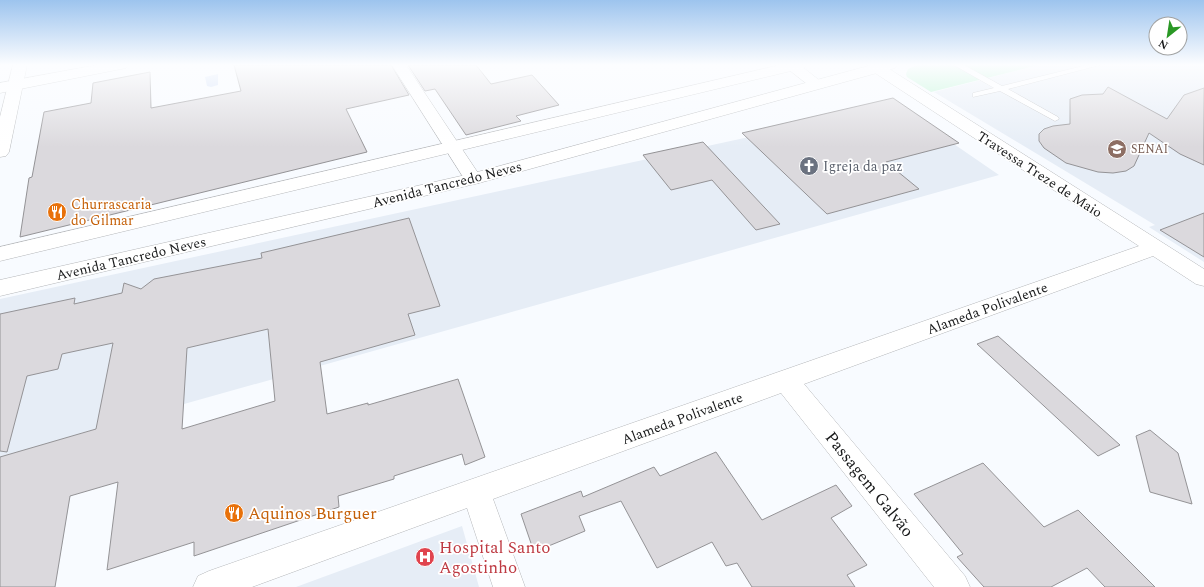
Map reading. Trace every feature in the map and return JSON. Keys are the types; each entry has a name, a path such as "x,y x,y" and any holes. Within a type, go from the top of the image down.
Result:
{"street":[{"path":"0,152 14,92"},
{"path":"417,92 473,179"},
{"path":"0,278 5,269 5,260 0,254 681,92"},
{"name":"Avenida Tancredo Neves","path":"0,288 473,179 786,92"},
{"name":"Travessa Treze de Maio","path":"921,92 1204,279"},
{"name":"Alameda Polivalente","path":"209,587 1155,248"},
{"name":"Passagem Galvão","path":"786,381 954,587"},
{"path":"476,491 509,587"}],"lane":[{"path":"976,95 987,92"},
{"path":"1007,92 1055,120"}],"shaded area":[{"name":"SENAI","path":"935,92 1204,92 1204,262 1149,227 1155,225"},
{"path":"897,105 999,175 81,433 55,587 0,587 0,299"},
{"name":"Hospital Santo Agostinho","path":"462,526 479,587 296,587"}],"building":[{"path":"92,92 151,92 151,108 234,92 407,92 409,95 346,109 367,152 20,237 29,178 32,177 44,112 91,103"},
{"path":"437,92 548,92 559,105 516,116 521,121 466,135"},
{"path":"1104,92 1118,92 1167,119 1184,95 1191,92 1204,92 1204,165 1180,154 1149,133 1134,166 1126,171 1113,173 1098,172 1066,163 1044,148 1039,141 1039,134 1044,129 1053,126 1070,124 1070,99 1082,95 1103,94"},
{"path":"893,98 959,143 886,162 919,189 827,214 742,133"},
{"path":"703,142 780,224 756,230 712,180 671,190 643,155"},
{"path":"1204,213 1204,257 1160,230"},
{"path":"409,218 440,306 408,314 415,335 320,362 327,414 368,403 368,405 458,379 485,457 465,465 462,454 394,476 394,479 338,496 339,507 194,556 194,542 107,570 118,482 70,496 55,587 0,587 0,457 96,429 113,343 62,354 58,369 27,376 7,452 0,451 0,314 75,298 74,304 122,293 124,283 141,289 154,279 262,258 261,253","holes":["268,329 275,401 182,429 187,348"]},
{"path":"998,336 1120,445 1098,456 977,344"},
{"path":"1150,430 1178,453 1192,504 1150,492 1136,436"},
{"path":"716,452 762,520 836,485 852,506 831,518 867,565 847,575 855,587 752,587 737,563 726,566 712,542 657,568 621,501 579,516 585,531 534,552 521,514 581,491 583,497 654,467 660,476"},
{"path":"983,463 1044,527 1078,510 1155,587 1105,587 1087,568 1051,587 984,587 957,557 963,554 914,494"}],"place":[{"name":"SENAI","path":"1117,149"},
{"name":"Igreja da paz","path":"809,166"},
{"name":"Churrascaria do Gilmar","path":"57,212"},
{"name":"Aquinos Burguer","path":"234,513"},
{"name":"Hospital Santo Agostinho","path":"425,557"}]}
